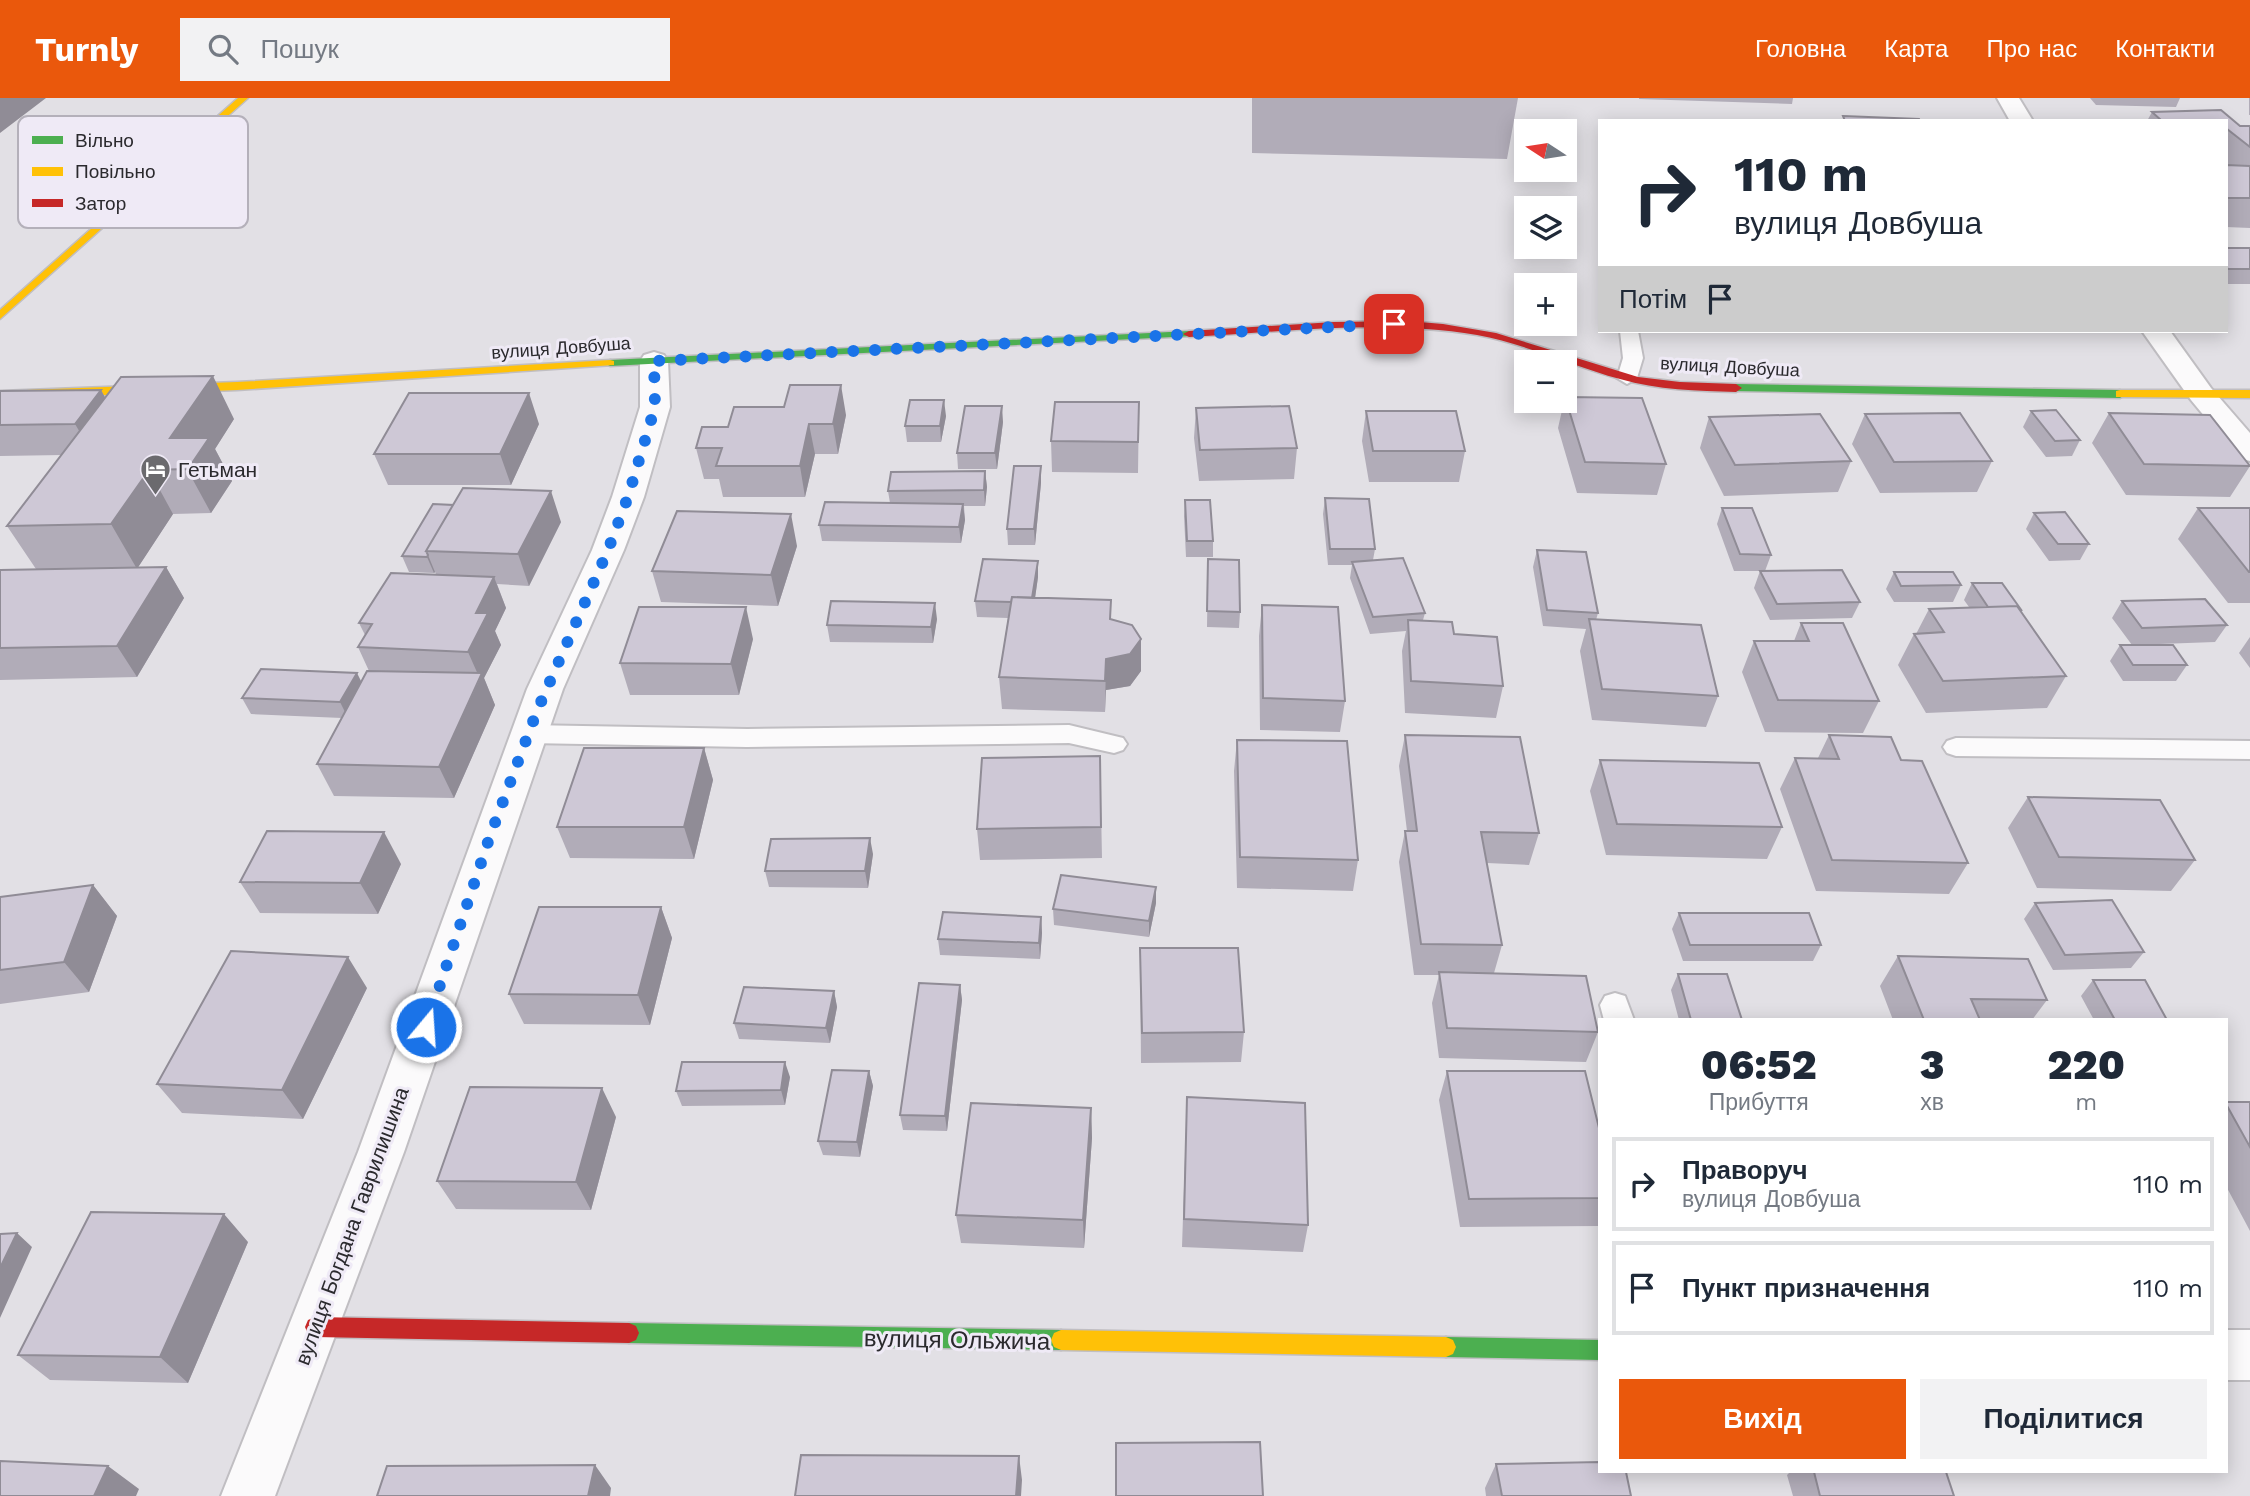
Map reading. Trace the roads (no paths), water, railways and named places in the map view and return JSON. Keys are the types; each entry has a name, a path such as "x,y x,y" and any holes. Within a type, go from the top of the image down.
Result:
{"street":[{"path":"222,116 243,98"},
{"path":"2008,98 2021,119"},
{"path":"0,316 7,303 93,228"},
{"name":"вулиця Довбуша","path":"0,395 237,386 654,361 1394,324 1474,331 1506,338 1627,378 1678,386 1748,390 2250,394"},
{"path":"2157,333 2201,394 2250,452"},
{"name":"вулиця Богдана Гаврилишина","path":"248,1496 315,1327 426,1027 490,836 545,689 608,550 628,497 655,407 654,361"},
{"name":"вулиця Ольжича","path":"315,1327 1598,1350"},
{"path":"2228,1354 2250,1355"}],"lane":[{"path":"1627,378 1633,358 1629,333"},
{"path":"528,734 747,738 1069,734 1114,744"},
{"path":"1956,747 2250,750"}],"place":[{"name":"Гетьман","path":"155,497"}]}
